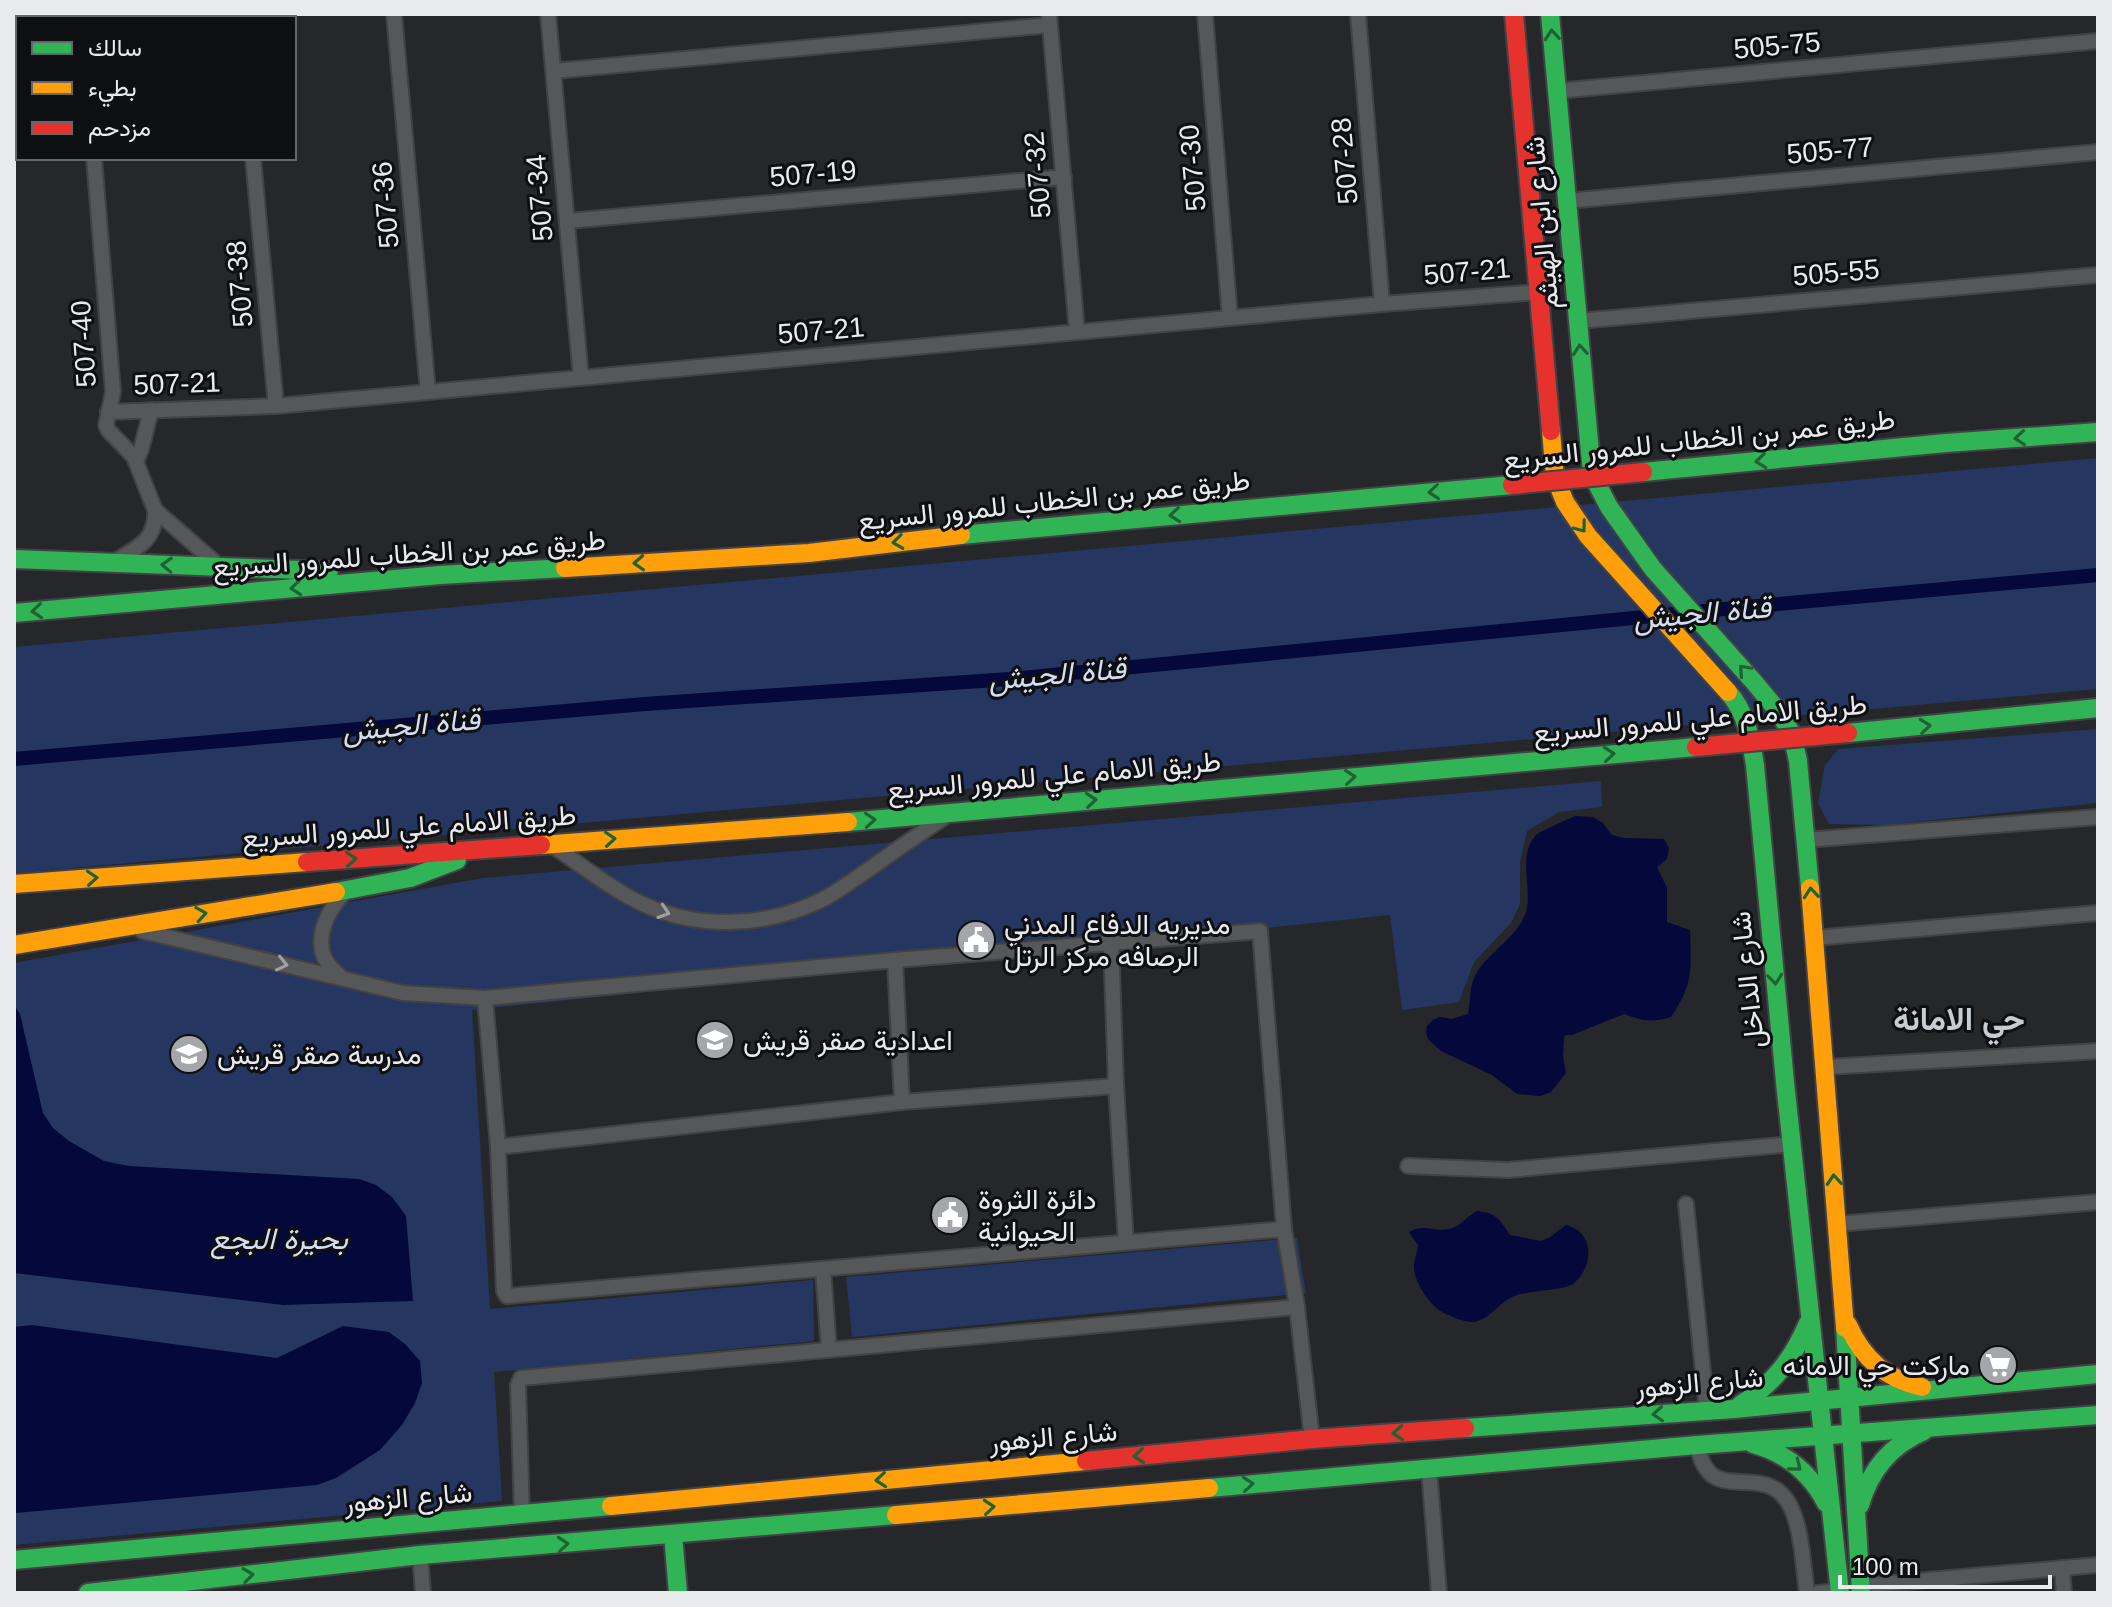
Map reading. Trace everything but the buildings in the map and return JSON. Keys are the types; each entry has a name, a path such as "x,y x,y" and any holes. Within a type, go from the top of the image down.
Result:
{"main road":[{"name":"شارع ابن الهيثم","path":"1514,14 1552,236 1578,321 1592,474 1605,503 1632,545 1778,711 1792,734 1798,761 1806,840"},
{"name":"شارع ابن الهيثم","path":"1550,14 1567,201 1552,236 1539,292 1551,428"},
{"name":"شارع الداخل","path":"1551,428 1555,477 1574,517 1605,556 1734,698 1744,715 1750,736 1840,1592"},
{"name":"طريق عمر بن الخطاب للمرور السريع","path":"14,613 440,575 809,553 976,533 1946,443 2098,432"},
{"path":"14,559 440,575"},
{"name":"طريق الامام علي للمرور السريع","path":"14,884 949,814 1832,735 2098,708"},
{"path":"1806,840 1826,1067 1861,1590"},
{"path":"14,945 398,881 488,848"},
{"path":"1805,1269 1840,1265"},
{"path":"1844,1316 1853,1339 1868,1359 1887,1375 1910,1385 1935,1389"},
{"path":"1734,1409 1760,1393 1782,1372 1799,1346 1810,1318"},
{"name":"شارع الزهور","path":"14,1560 1312,1439 1734,1409 2098,1374"},
{"name":"شارع الزهور","path":"88,1593 420,1555 1697,1445 2098,1415"},
{"path":"1857,1517 1861,1496 1883,1459 1917,1434 1938,1426"},
{"path":"1736,1442 1758,1445 1797,1465 1824,1498 1832,1519"},
{"path":"522,1515 523,1547"},
{"path":"673,1535 678,1593"}],"street":[{"name":"507-36","path":"394,14 428,392"},
{"name":"507-34","path":"548,14 581,378"},
{"name":"507-30","path":"1205,14 1230,318"},
{"name":"507-28","path":"1358,14 1382,304"},
{"path":"554,71 1050,20"},
{"name":"507-32","path":"1050,20 1077,332"},
{"name":"505-75","path":"1557,91 2098,41"},
{"name":"505-77","path":"1567,201 2098,152"},
{"name":"507-40","path":"94,160 113,388 113,399 105,422 136,461 155,510 221,567"},
{"name":"507-38","path":"253,160 276,406"},
{"name":"507-19","path":"567,221 1064,177"},
{"name":"505-55","path":"1578,321 2098,275"},
{"name":"507-21","path":"108,412 276,406 1539,292"},
{"path":"136,461 151,410"},
{"path":"110,563 144,544 152,532 155,510"},
{"path":"549,843 629,897 654,909 709,922 737,923 779,916 819,901 949,814"},
{"path":"1806,840 2098,817"},
{"path":"343,979 324,958 321,944 326,917 346,890"},
{"path":"1815,938 2098,913"},
{"path":"125,927 403,993 485,998 895,960 1260,931 1284,1229 1297,1307 1312,1439"},
{"path":"1111,942 1126,1242"},
{"path":"895,960 902,1102"},
{"path":"485,998 498,1147 504,1291 507,1296 1284,1229"},
{"path":"1826,1067 2098,1051"},
{"path":"498,1147 902,1102 1116,1086"},
{"path":"1408,1166 1508,1170 1792,1144"},
{"path":"1837,1224 2098,1202"},
{"path":"1686,1204 1707,1411"},
{"path":"823,1269 829,1349"},
{"path":"522,1515 518,1385 521,1378 1297,1307"},
{"path":"1697,1445 1712,1476 1726,1481 1760,1482 1777,1489 1788,1503 1797,1526 1807,1593"},
{"path":"1429,1469 1439,1593"},
{"path":"420,1555 423,1593"},
{"path":"1861,1590 2098,1565"},
{"path":"2062,1568 2064,1593"},
{"path":"1818,1593 1840,1592"}],"shaded area":[{"path":"2098,458 2098,689 14,873 14,647"},
{"path":"2098,729 2098,803 1885,825 1829,824 1818,803 1825,765 1838,749"},
{"path":"1601,781 1602,807 1559,812 1527,831 1520,862 1520,904 1511,923 1474,962 1459,1002 1402,1010 1390,915 472,1010 490,1309 813,1280 814,1341 494,1372 502,1501 14,1545 14,963 483,878"},
{"path":"1297,1238 1306,1293 852,1337 846,1277"}],"water":[{"path":"1575,816 1593,817 1603,823 1612,835 1664,839 1669,848 1667,859 1657,867 1667,888 1667,922 1690,930 1690,975 1684,995 1671,1017 1648,1020 1624,1014 1566,1035 1563,1056 1566,1073 1551,1092 1540,1096 1517,1094 1492,1075 1441,1051 1428,1039 1427,1026 1440,1017 1452,1019 1468,1014 1474,977 1524,918 1528,899 1526,861 1531,843 1538,833"},
{"name":"بحيرة البجع","path":"14,1005 20,1014 43,1113 53,1128 69,1141 104,1161 129,1166 359,1179 376,1185 392,1197 406,1216 413,1301 283,1305 14,1273"},
{"path":"1477,1211 1497,1218 1510,1235 1541,1241 1566,1225 1575,1229 1587,1242 1588,1259 1581,1276 1569,1286 1514,1296 1479,1321 1465,1321 1442,1312 1427,1297 1417,1280 1414,1266 1418,1245 1409,1232 1419,1228 1453,1228"},
{"path":"32,1325 277,1358 343,1326 389,1332 420,1361 422,1383 402,1425 380,1450 336,1478 317,1485 16,1513 14,1327"}],"waterway":[{"name":"قناة الجيش","path":"14,759 645,704 1010,679 2098,575"}],"traffic: fast":[{"path":"1550,14 1592,474 1609,507 1653,569 1754,682 1792,734 1798,761 1810,888"},
{"path":"1643,472 2098,432"},
{"path":"961,535 1512,485"},
{"path":"14,559 329,571"},
{"path":"14,613 440,575 565,568"},
{"path":"1728,692 1743,717 1755,765 1785,1082 1840,1593"},
{"path":"1848,733 2098,708"},
{"path":"848,822 1696,747"},
{"path":"336,892 410,878 457,860"},
{"path":"1740,1405 1781,1370 1808,1323"},
{"path":"1845,1328 1861,1593"},
{"path":"1465,1428 1734,1409 2098,1374"},
{"path":"1209,1488 1697,1445 2098,1415"},
{"path":"1860,1505 1883,1460 1901,1444 1924,1431"},
{"path":"1753,1444 1796,1465 1826,1503"},
{"path":"14,1560 611,1506"},
{"path":"88,1593 420,1555 896,1515"},
{"path":"673,1535 678,1593"}],"traffic: slow":[{"path":"1551,431 1555,477 1565,502 1588,536 1728,692"},
{"path":"565,568 809,553 961,535"},
{"path":"541,845 848,822"},
{"path":"14,884 307,862"},
{"path":"1810,888 1845,1328"},
{"path":"14,945 336,892"},
{"path":"1848,1325 1861,1348 1877,1366 1897,1379 1922,1387"},
{"path":"611,1506 1086,1461"},
{"path":"896,1515 1209,1488"}],"traffic: jam":[{"path":"1514,14 1551,431"},
{"path":"1512,485 1643,472"},
{"path":"1696,747 1848,733"},
{"path":"307,862 541,845"},
{"path":"1086,1461 1465,1428"}],"place":[{"name":"مديريه الدفاع المدني الرصافه مركز الرتل","path":"976,940"},
{"name":"اعدادية صقر قريش","path":"715,1040"},
{"name":"مدرسة صقر قريش","path":"189,1054"},
{"name":"دائرة الثروة الحيوانية","path":"950,1215"},
{"name":"ماركت حي الامانه","path":"1998,1365"}],"district":[{"name":"حي الامانة","path":"1959,1019"}]}
